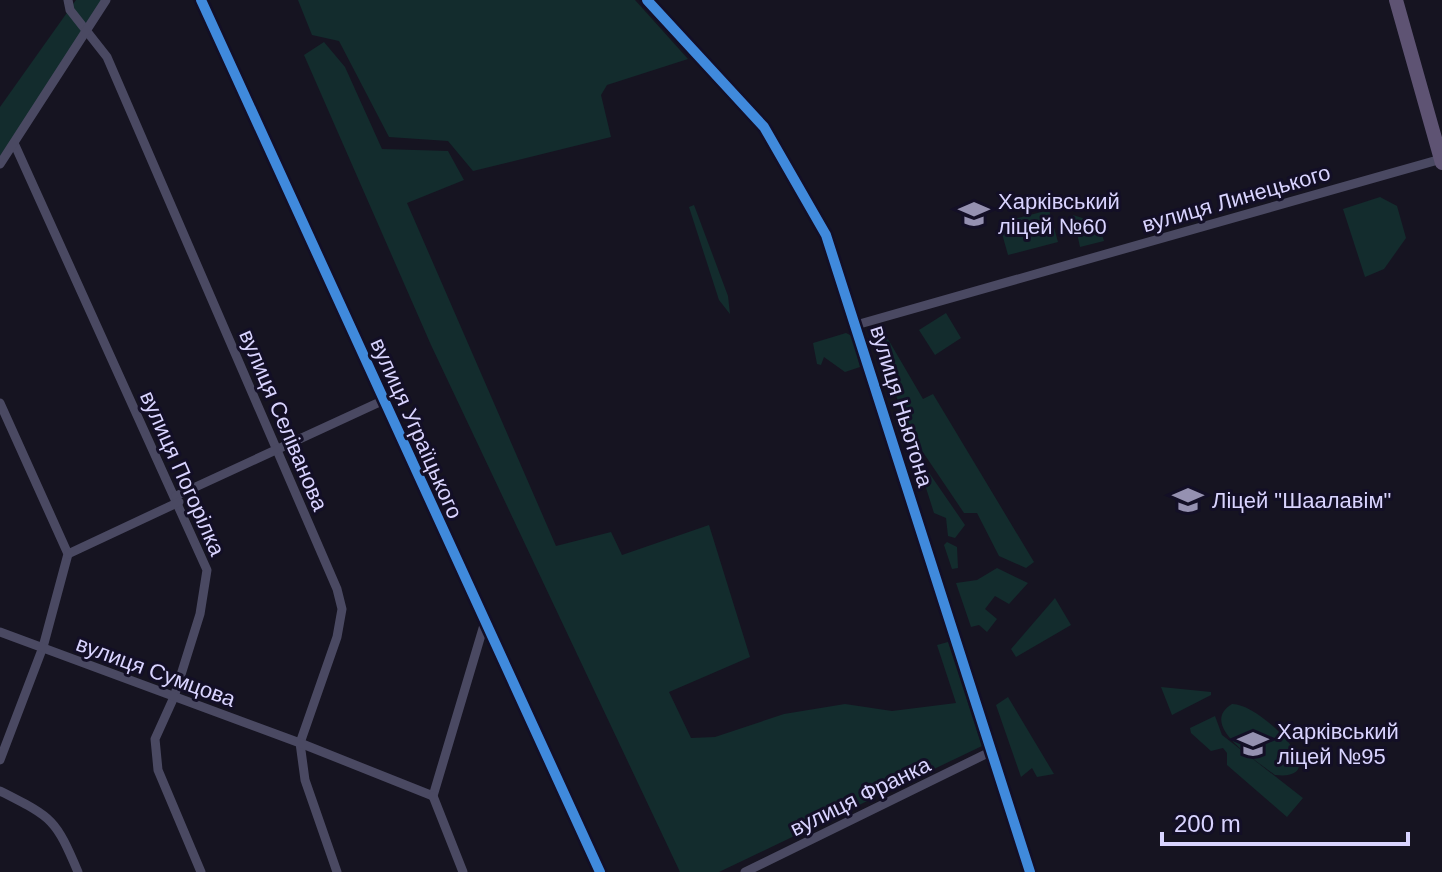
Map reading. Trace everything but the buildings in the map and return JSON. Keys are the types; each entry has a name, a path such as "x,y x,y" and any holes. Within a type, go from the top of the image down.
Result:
{"main road":[{"path":"1396,0 1442,161"}],"street":[{"path":"0,164 106,0"},
{"name":"вулиця Уграїцького","path":"201,0 484,625 600,872"},
{"name":"вулиця Ньютона","path":"647,0 764,127 826,235 1030,872"},
{"name":"вулиця Селіванова","path":"67,1 107,57 337,589 342,609 337,637 300,743 305,780 337,872"},
{"name":"вулиця Погорілка","path":"14,143 178,499 197,543 208,581 174,697 155,739 155,754 163,784 201,872"},
{"name":"вулиця Линецького","path":"856,325 1442,161"},
{"path":"68,554 278,447 382,401"},
{"path":"0,403 68,554 43,647 0,760"},
{"path":"463,872 433,796 484,625"},
{"name":"вулиця Сумцова","path":"0,632 300,743 433,796"},
{"name":"вулиця Франка","path":"745,872 992,751"},
{"path":"0,791 44,815 59,827 78,872"}],"green space":[{"path":"76,0 106,0 0,156 0,107"},
{"path":"298,0 635,0 688,59 607,85 601,95 611,137 473,171 448,141 389,137 339,41 312,35"},
{"path":"324,42 345,67 382,149 448,151 464,180 407,203 556,546 611,532 622,555 709,525 750,657 669,692 691,738 715,737 784,714 845,704 892,711 956,703 937,645 948,642 982,746 719,872 680,872 431,345 304,55"},
{"path":"1380,197 1397,206 1406,238 1384,269 1365,277 1343,209"},
{"path":"694,205 728,296 730,314 719,300 689,207"},
{"path":"1049,210 1058,242 1008,255 999,223"},
{"path":"1073,215 1098,223 1104,241 1080,247"},
{"path":"946,313 961,338 935,355 919,330"},
{"path":"846,333 852,336 860,367 845,372 824,357 821,365 817,364 813,343"},
{"path":"885,334 923,399 933,394 1034,562 1026,568 999,556 977,513 964,513 908,430 876,338"},
{"path":"925,467 965,525 955,538 948,536 946,518 934,513 920,469"},
{"path":"947,542 957,547 958,568 952,569 944,545"},
{"path":"997,568 1028,583 1009,604 995,596 985,609 997,619 987,632 979,625 971,627 956,583 977,580"},
{"path":"1055,598 1071,625 1016,657 1011,649"},
{"path":"1161,687 1211,692 1211,695 1172,715"},
{"path":"1008,697 1054,774 1037,777 1032,768 1021,777 996,705"},
{"path":"1232,704 1260,716 1288,742 1297,755 1299,767 1292,774 1275,775 1244,752 1225,732 1221,722 1223,713"},
{"path":"1215,716 1222,735 1303,798 1287,817 1227,765 1227,753 1223,748 1211,751 1191,733 1190,728"}],"cycle path":[{"path":"201,0 600,872"},
{"path":"647,0 764,127 826,235 1030,872"}],"place":[{"name":"Харківський ліцей №60","path":"974,214"},
{"name":"Ліцей \"Шаалавім\"","path":"1188,500"},
{"name":"Харківський ліцей №95","path":"1253,744"}]}
